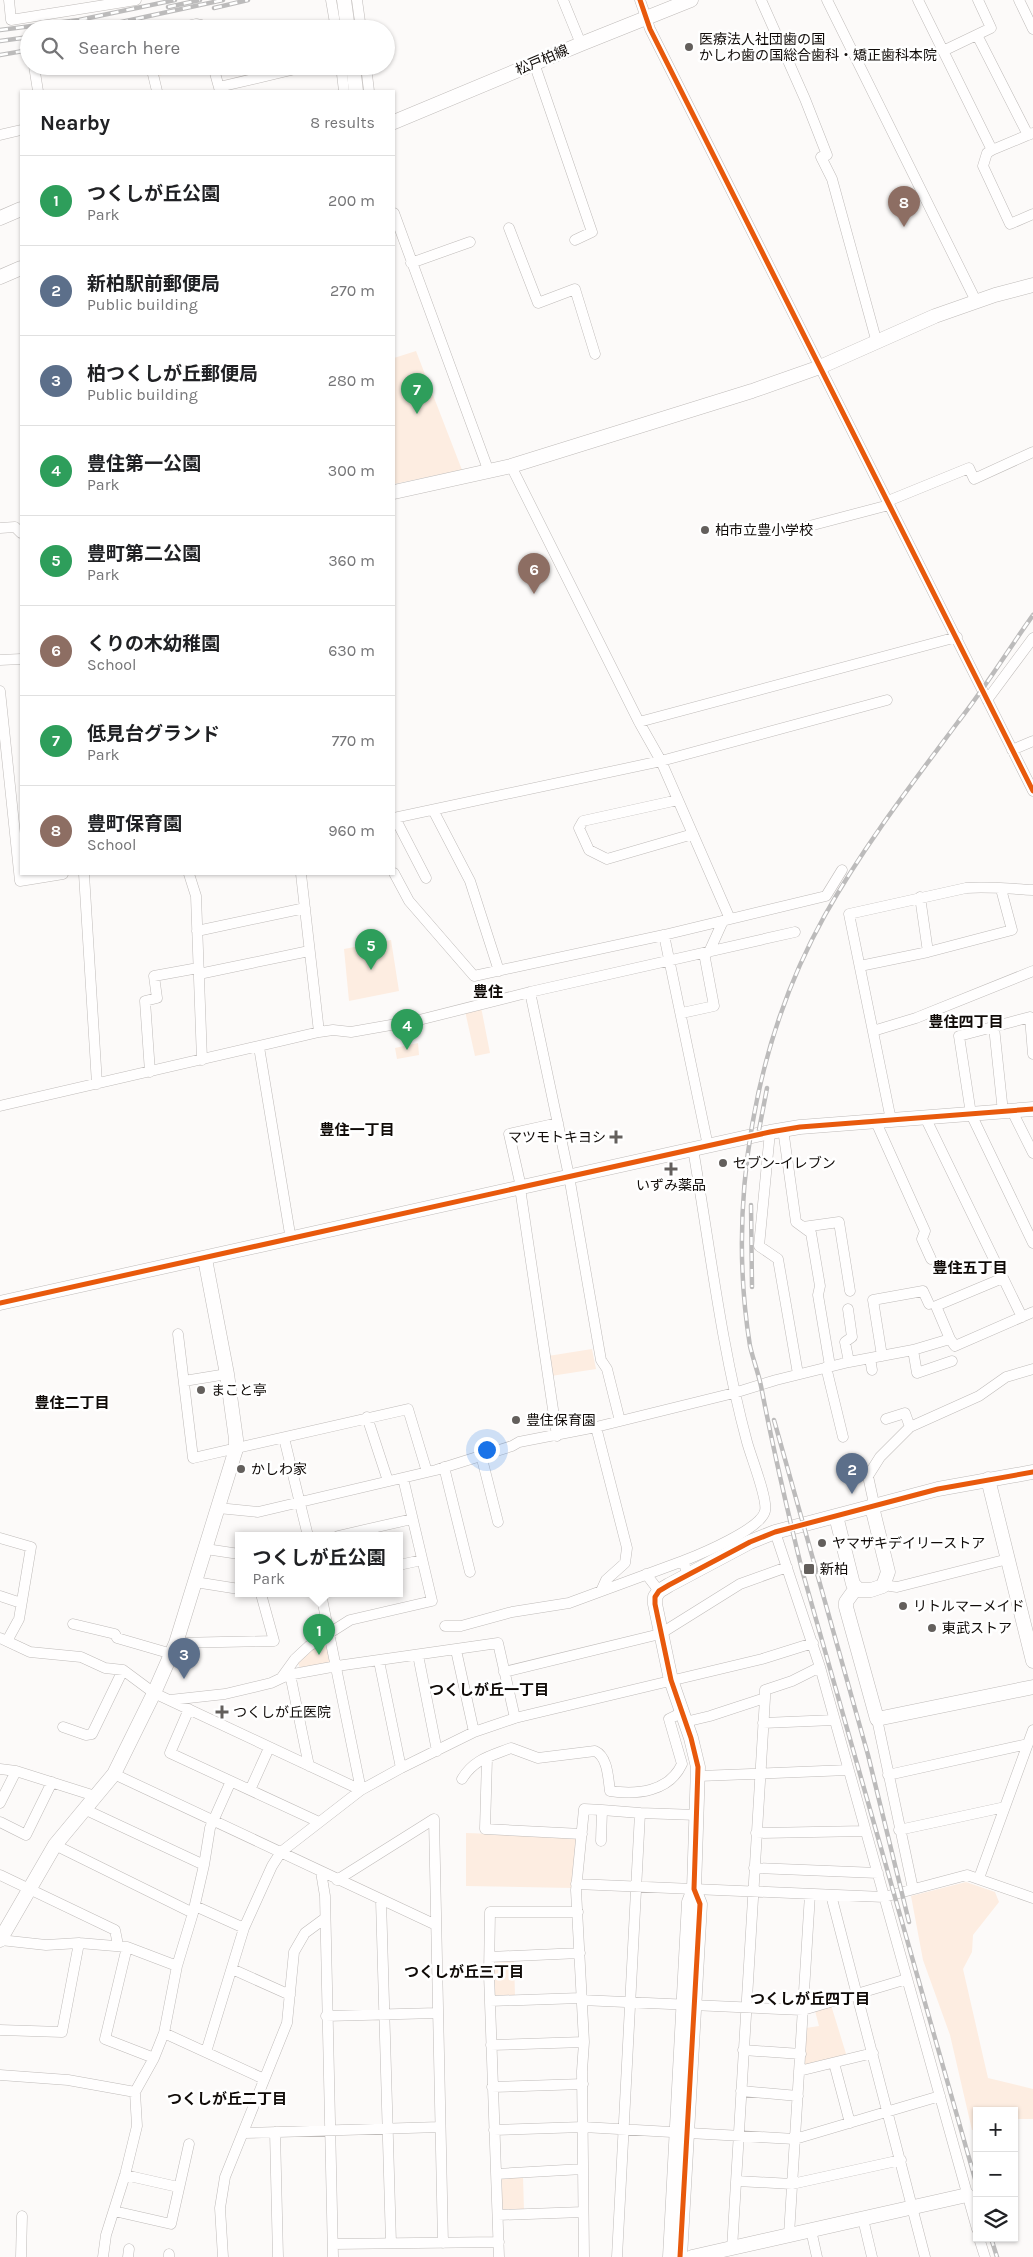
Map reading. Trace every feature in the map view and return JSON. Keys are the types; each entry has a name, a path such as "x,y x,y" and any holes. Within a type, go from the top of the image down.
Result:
{"street":[{"path":"9,0 11,20 136,0"},
{"path":"331,0 334,20"},
{"path":"344,0 347,20"},
{"path":"357,0 360,20"},
{"path":"563,0 581,44"},
{"path":"640,0 650,29 1033,792"},
{"name":"松戸柏線","path":"395,122 691,0"},
{"path":"761,0 805,99 827,155 821,158 832,179 877,343"},
{"path":"827,0 976,301"},
{"path":"918,0 992,150"},
{"path":"943,51 991,28 978,0"},
{"path":"1019,0 1033,29"},
{"path":"977,35 1030,134 987,153 983,166 1010,224 1033,214"},
{"path":"534,63 592,232 575,240"},
{"path":"35,75 38,90"},
{"path":"153,75 157,90"},
{"path":"215,75 219,89 273,75"},
{"path":"342,75 344,90"},
{"path":"354,75 356,90"},
{"path":"367,75 369,90"},
{"path":"0,135 20,130"},
{"path":"0,218 20,209"},
{"path":"395,216 489,472"},
{"path":"509,228 538,303 575,289 595,354"},
{"path":"411,263 470,242"},
{"path":"0,277 20,268"},
{"path":"395,492 511,466 743,394 820,367 935,316 976,301 1033,285"},
{"path":"798,529 889,503 969,468 974,479 1033,452"},
{"path":"511,466 639,722 661,761 693,834 727,920"},
{"path":"0,528 15,527 20,532"},
{"path":"639,722 956,637"},
{"path":"987,700 1033,638"},
{"path":"0,660 20,659"},
{"path":"0,691 20,882 58,875"},
{"path":"395,818 661,761 887,700"},
{"path":"1012,750 1033,741"},
{"path":"678,800 583,821 579,828 589,850 607,859 693,834"},
{"path":"432,810 470,881 499,971"},
{"path":"395,820 426,878"},
{"path":"395,875 409,901 474,976 664,935 826,896 842,870"},
{"path":"84,875 98,1084"},
{"path":"189,875 196,896 202,1060"},
{"path":"301,875 319,1032"},
{"path":"891,1120 849,914 966,888 984,886 1001,889 1033,890"},
{"path":"860,966 928,952 1012,930 1001,889"},
{"path":"920,897 928,952"},
{"path":"198,931 305,908"},
{"path":"682,1013 714,1006 706,952 727,920"},
{"path":"0,1106 319,1032 333,1030 351,1032 418,1020 530,992 796,932"},
{"path":"664,935 682,1013 708,1146"},
{"path":"150,1072 145,1001 157,998 154,976 199,971 309,951"},
{"path":"873,1031 916,1018 1033,970"},
{"path":"530,992 569,1176 601,1360 607,1369 620,1421"},
{"path":"1033,1054 1030,1017 959,1036 971,1114 1033,1243"},
{"path":"994,1026 1007,1111 1033,1153"},
{"path":"259,1046 291,1240"},
{"path":"0,1303 291,1240 451,1201 776,1131 1033,1109"},
{"path":"925,1117 1022,1317"},
{"path":"876,1122 925,1231 922,1239 931,1259"},
{"path":"557,1436 520,1187 509,1134 558,1123"},
{"path":"776,1131 796,1222 811,1233 820,1286 818,1295 828,1367 843,1437"},
{"path":"776,1131 759,1246 778,1259 798,1374"},
{"path":"680,2257 682,2133 689,2005 689,1902 694,1889 699,1776 695,1751 671,1680 660,1634 655,1597 659,1591 686,1568 761,1521 766,1511 734,1393 693,1149"},
{"path":"803,1227 839,1222 850,1290"},
{"path":"177,1966 122,1946 79,1943 46,1945 0,1940 28,1889 55,1846 114,1774 174,1648 206,1549 236,1449 236,1429 206,1259"},
{"path":"1003,1278 936,1306 954,1346 1033,1312"},
{"path":"882,1356 872,1300 923,1291 929,1304"},
{"path":"848,1309 852,1338 845,1342 849,1362"},
{"path":"178,1334 193,1458 408,1409 427,1472"},
{"path":"218,1508 258,1512 427,1472 512,1446 519,1442 596,1427 734,1393 798,1374 913,1350 950,1339"},
{"path":"913,1350 917,1373 952,1360"},
{"path":"870,1358 872,1370"},
{"path":"836,1516 852,1584 864,1591 880,1588 885,1583 888,1572 872,1507 873,1499 868,1476 880,1457 910,1427 979,1396 1006,1377 1033,1369"},
{"path":"184,1381 227,1374"},
{"path":"886,1419 905,1413 910,1427"},
{"path":"367,1418 388,1481"},
{"path":"596,1427 627,1548 624,1563 606,1580 601,1591"},
{"path":"284,1438 307,1532"},
{"path":"481,1455 498,1522"},
{"path":"444,1467 470,1572"},
{"path":"445,1626 461,1626 512,1612 569,1603 646,1574 686,1568 775,1532 938,1489 1033,1472"},
{"path":"309,1766 286,1676 295,1659 309,1646 350,1620 432,1601 403,1478"},
{"path":"988,1479 1033,1661"},
{"path":"355,1532 412,1519"},
{"path":"775,1532 820,1667 973,2215"},
{"path":"0,1538 31,1547 18,1619 4,1640 30,1652 81,1657 104,1668 123,1670 154,1693 361,1790"},
{"path":"206,1549 235,1553"},
{"path":"885,1583 897,1587 1008,1559"},
{"path":"403,1564 422,1560"},
{"path":"504,1672 660,1634 740,1584 788,1567"},
{"path":"646,1574 659,1591"},
{"path":"195,1582 235,1588"},
{"path":"856,1588 846,1602 846,1607 877,1719 913,1889"},
{"path":"0,1596 21,1603"},
{"path":"73,1624 115,1634 117,1638 174,1648 274,1641 262,1597"},
{"path":"322,1597 331,1632 361,1790"},
{"path":"206,2052 244,1928 272,1866 281,1852 361,1790 400,1768 474,1732 515,1718 762,1659 813,1643"},
{"path":"170,1700 224,1694 271,1683 286,1676 337,1666 498,1644 515,1718"},
{"path":"456,1650 474,1732"},
{"path":"418,1655 437,1751"},
{"path":"379,1660 400,1768"},
{"path":"732,2249 765,1690 792,1682 820,1667"},
{"path":"63,1727 86,1736 92,1734 123,1670"},
{"path":"877,1719 1033,1687"},
{"path":"462,1779 469,1767 511,1748 538,1758 595,1751 600,1753 606,1766 610,1791 631,1793 644,1791 673,1779 682,1764 669,1719 710,1716 764,1698"},
{"path":"189,1709 170,1753 320,1822"},
{"path":"763,1723 834,1720"},
{"path":"979,1878 1033,1730"},
{"path":"888,1775 1028,1744"},
{"path":"250,1790 269,1748"},
{"path":"487,1758 485,1829 582,1834"},
{"path":"0,1769 16,1771 95,1796"},
{"path":"699,1776 848,1770"},
{"path":"0,1803 16,1771"},
{"path":"114,1774 436,1925"},
{"path":"103,2257 106,2235 125,2175 137,2126 135,2092 154,2058 164,2033 177,1966 194,1910 213,1820 231,1781"},
{"path":"0,1822 26,1835 52,1782"},
{"path":"899,1830 1005,1807"},
{"path":"84,1809 204,1865"},
{"path":"584,2257 582,2084 584,2042 576,1884 584,1809 697,1815"},
{"path":"601,1841 602,1810"},
{"path":"616,2257 640,1813"},
{"path":"337,1880 434,1819 437,2013 444,2243"},
{"path":"756,1833 865,1831"},
{"path":"55,1846 194,1910 244,1928"},
{"path":"754,1868 878,1873"},
{"path":"321,1872 324,1896 333,2257"},
{"path":"0,1875 115,1930 122,1946 105,2039 154,2058"},
{"path":"576,1884 884,1897 967,1875 1033,1898"},
{"path":"789,2235 810,1894"},
{"path":"831,1895 925,2257"},
{"path":"382,1900 391,2243"},
{"path":"499,2257 492,2087 490,1912 578,1912"},
{"path":"223,2257 220,2208 225,2177 287,2022 294,1952 305,1933 324,1919"},
{"path":"0,2030 62,2032 79,1943"},
{"path":"490,1956 580,1953"},
{"path":"232,1969 290,1995"},
{"path":"490,2001 581,1999 803,2010 907,1979"},
{"path":"326,2016 437,2013"},
{"path":"164,2033 264,2079"},
{"path":"491,2045 584,2042"},
{"path":"744,2050 801,2054"},
{"path":"800,2071 873,2054"},
{"path":"834,2063 850,2122"},
{"path":"0,2075 68,2080 135,2092"},
{"path":"492,2087 582,2084"},
{"path":"741,2091 798,2096"},
{"path":"494,2130 583,2127 795,2139 940,2096"},
{"path":"244,2133 440,2127"},
{"path":"275,2132 278,2257"},
{"path":"670,2257 682,2133"},
{"path":"114,2212 171,2224 189,2144"},
{"path":"736,2182 792,2184 900,2160"},
{"path":"496,2174 583,2169"},
{"path":"125,2175 178,2187"},
{"path":"692,2257 711,2255 789,2235 967,2195"},
{"path":"498,2215 583,2212"},
{"path":"21,2257 22,2216"},
{"path":"862,2219 872,2257"},
{"path":"811,2230 817,2257"},
{"path":"333,2244 499,2242"},
{"path":"981,2242 983,2257"}],"shaded area":[{"path":"416,351 462,470 395,484 395,358"},
{"path":"391,940 399,991 349,1001 344,949"},
{"path":"481,1007 490,1053 475,1056 465,1011"},
{"path":"418,1043 419,1055 397,1059 395,1048"},
{"path":"592,1349 596,1369 551,1376 548,1356"},
{"path":"324,1642 328,1643 332,1660 329,1663 300,1668 298,1663 312,1649"},
{"path":"466,1833 575,1837 577,1841 572,1888 466,1886"},
{"path":"966,1882 995,1892 999,1902 973,1935 972,1952 963,1969 988,2078 1033,2089 1033,2119 1018,2119 1018,2107 973,2107 972,2130 950,2035 923,1960 911,1896"},
{"path":"514,1959 515,1996 497,1997 493,1994 495,1963 498,1960"},
{"path":"831,2005 847,2057 806,2067 803,2065 806,2028 819,2026 815,2011"},
{"path":"523,2176 524,2211 505,2212 502,2209 501,2180 504,2177"}],"railway":[{"path":"79,20 175,0"},
{"path":"168,7 200,0"},
{"path":"131,20 223,0"},
{"path":"214,8 248,0"},
{"path":"0,30 20,27"},
{"path":"0,41 20,38"},
{"path":"0,55 20,52"},
{"path":"973,2172 802,1570 761,1386 750,1346 744,1292 742,1236 745,1180 752,1124 764,1069 780,1016 800,964 825,915 871,841 978,696 1033,615"},
{"path":"759,1130 767,1088"},
{"path":"751,1205 752,1287"},
{"path":"774,1420 868,1755 909,1922"},
{"path":"992,2242 997,2257"}],"cycle path":[{"path":"640,0 650,29 1033,791"},
{"path":"0,1303 770,1132 800,1127 1033,1109"},
{"path":"680,2257 700,1904 694,1889 698,1767 691,1738 671,1680 655,1597 659,1591 669,1585 750,1542 775,1532 938,1489 1033,1472"}],"place":[{"name":"医療法人社団歯の国 かしわ歯の国総合歯科・矯正歯科本院","path":"689,47"},
{"name":"豊町保育園","path":"904,227"},
{"name":"低見台グランド","path":"417,414"},
{"name":"柏市立豊小学校","path":"705,530"},
{"name":"くりの木幼稚園","path":"534,594"},
{"name":"豊町第二公園","path":"371,970"},
{"name":"豊住第一公園","path":"407,1050"},
{"name":"マツモトキヨシ","path":"616,1137"},
{"name":"セブン-イレブン","path":"723,1163"},
{"name":"いずみ薬品","path":"671,1169"},
{"name":"まこと亭","path":"201,1390"},
{"name":"豊住保育園","path":"516,1420"},
{"name":"かしわ家","path":"241,1469"},
{"name":"新柏駅前郵便局","path":"852,1494"},
{"name":"ヤマザキデイリーストア","path":"822,1543"},
{"name":"新柏","path":"809,1569"},
{"name":"リトルマーメイド","path":"903,1606"},
{"name":"東武ストア","path":"932,1628"},
{"name":"つくしが丘公園","path":"319,1655"},
{"name":"柏つくしが丘郵便局","path":"184,1679"},
{"name":"つくしが丘医院","path":"222,1712"}],"district":[{"name":"豊住","path":"488,992"},
{"name":"豊住四丁目","path":"966,1022"},
{"name":"豊住一丁目","path":"357,1130"},
{"name":"豊住五丁目","path":"970,1268"},
{"name":"豊住二丁目","path":"72,1403"},
{"name":"つくしが丘一丁目","path":"489,1690"},
{"name":"つくしが丘三丁目","path":"464,1972"},
{"name":"つくしが丘四丁目","path":"810,1999"},
{"name":"つくしが丘二丁目","path":"227,2099"}]}
